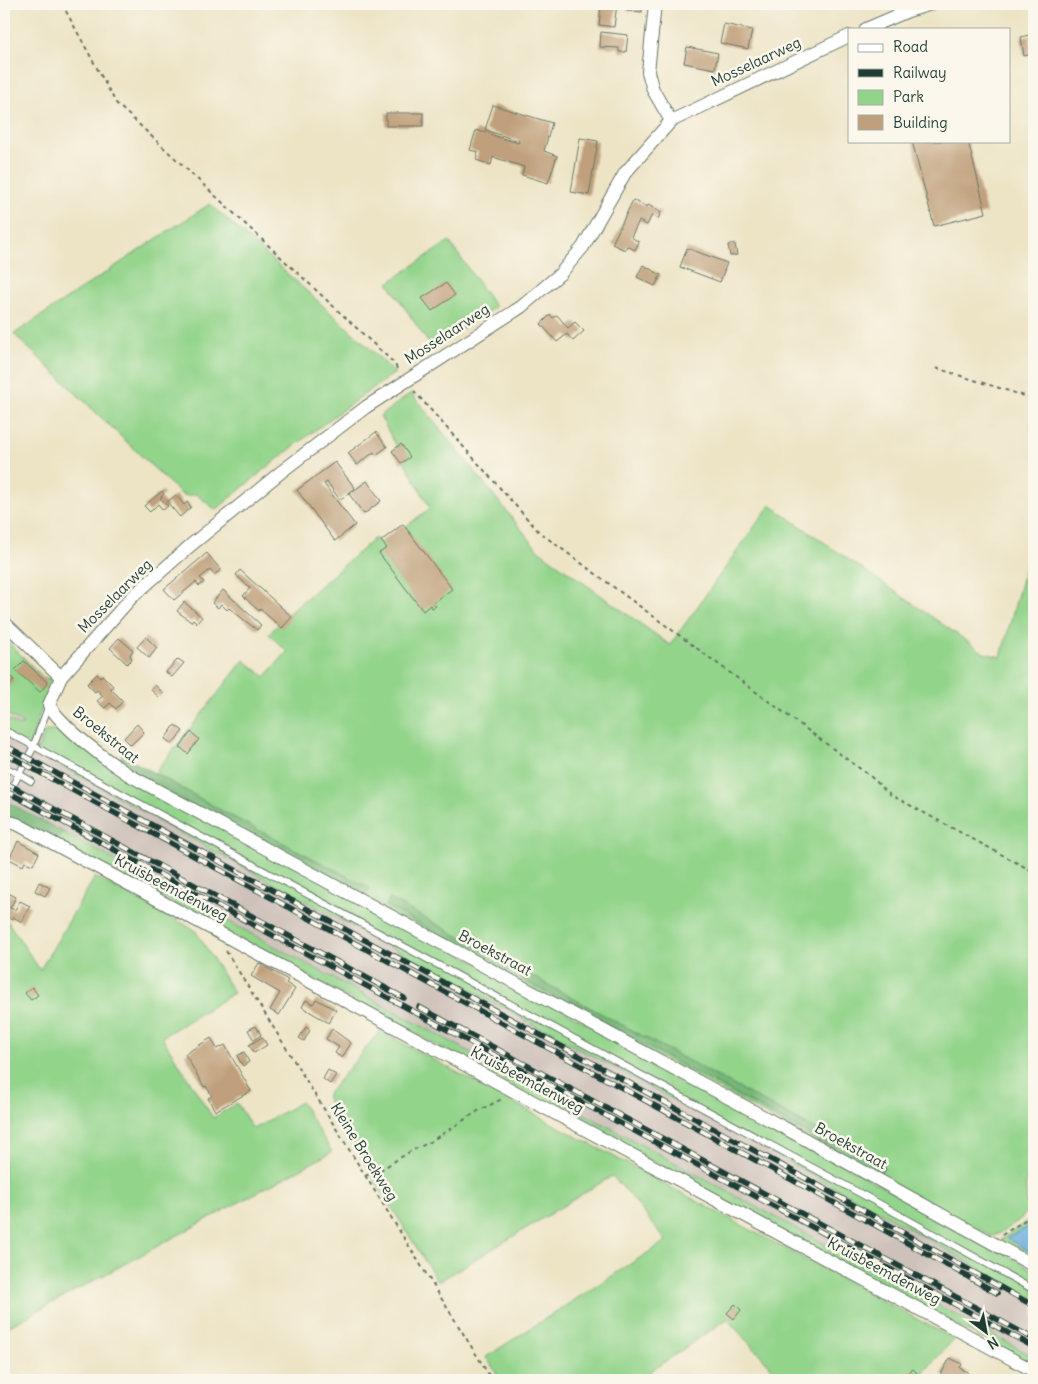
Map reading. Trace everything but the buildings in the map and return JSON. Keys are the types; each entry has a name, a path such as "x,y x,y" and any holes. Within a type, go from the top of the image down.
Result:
{"street":[{"path":"655,4 648,72 653,90 671,121"},
{"path":"868,28 908,11 931,4"},
{"name":"Mosselaarweg","path":"61,677 131,598 191,545 281,472 366,407 521,306 560,274 582,246 625,173 671,121 848,36"},
{"path":"4,622 61,677 49,705"},
{"name":"Broekstraat","path":"49,705 55,714 95,750 129,775 1034,1266"},
{"name":"Kruisbeemdenweg","path":"4,823 18,824 1034,1371"}],"lane":[{"path":"9,793 34,746 49,705"},
{"path":"4,730 836,1180 1034,1290"},
{"path":"4,767 31,781"}],"path":[{"path":"62,4 116,103 394,363 405,381 539,532 870,776 891,795 1034,872"},
{"path":"936,368 1034,400"},
{"name":"Kleine Broekweg","path":"222,934 226,950 239,972 492,1380"},
{"path":"365,1176 382,1169 428,1143 478,1111 502,1099 511,1089"},
{"path":"992,1242 1028,1218 1031,1211 1034,1185"}],"shaded area":[{"path":"4,717 22,723 727,1103 1034,1272 1034,1357 4,800"}],"green space":[{"path":"210,204 395,373 304,439 216,510 196,494 188,496 181,494 14,334"},
{"path":"449,241 495,307 432,348 388,283"},
{"path":"411,393 538,550 670,645 770,505 984,653 1001,657 1030,549 1034,548 1034,1157 1026,1184 1027,1208 1023,1217 1000,1233 991,1236 364,898 370,889 231,816 155,773 244,660 265,677 287,652 269,634 290,612 375,538 382,545 430,508 380,416","holes":["390,900 884,1167 880,1174 387,906"]},
{"path":"4,638 43,677 53,680 29,749 4,735 4,717 19,726 23,725 4,713"},
{"path":"59,728 70,738 1034,1270 1034,1299 873,1208 156,820 156,818 35,752 45,731"},
{"path":"122,755 231,816 370,888 364,898 130,772 118,761"},
{"path":"4,800 63,832 57,841 4,819"},
{"path":"63,832 1034,1357 1034,1367 57,841"},
{"path":"95,877 195,930 234,993 162,1037 213,1118 237,1103 253,1129 301,1102 332,1152 4,1329 4,916 40,970"},
{"path":"390,899 884,1167 880,1174 386,906"},
{"path":"380,1031 954,1339 923,1373 928,1380 783,1380 727,1319 638,1380 501,1380 486,1357 666,1241 630,1195 612,1176 438,1282 377,1184 326,1096"},
{"path":"1034,1206 1033,1224 1007,1238 1034,1255 1034,1263 1001,1242 1003,1238 1029,1220"}],"water":[{"path":"1033,1224 1034,1255 1007,1238"}],"railway":[{"path":"4,745 807,1179 1034,1306"},
{"path":"4,753 877,1226 997,1293"},
{"path":"4,782 404,998"},
{"path":"4,790 1034,1347"},
{"path":"419,1007 1034,1339"}]}
